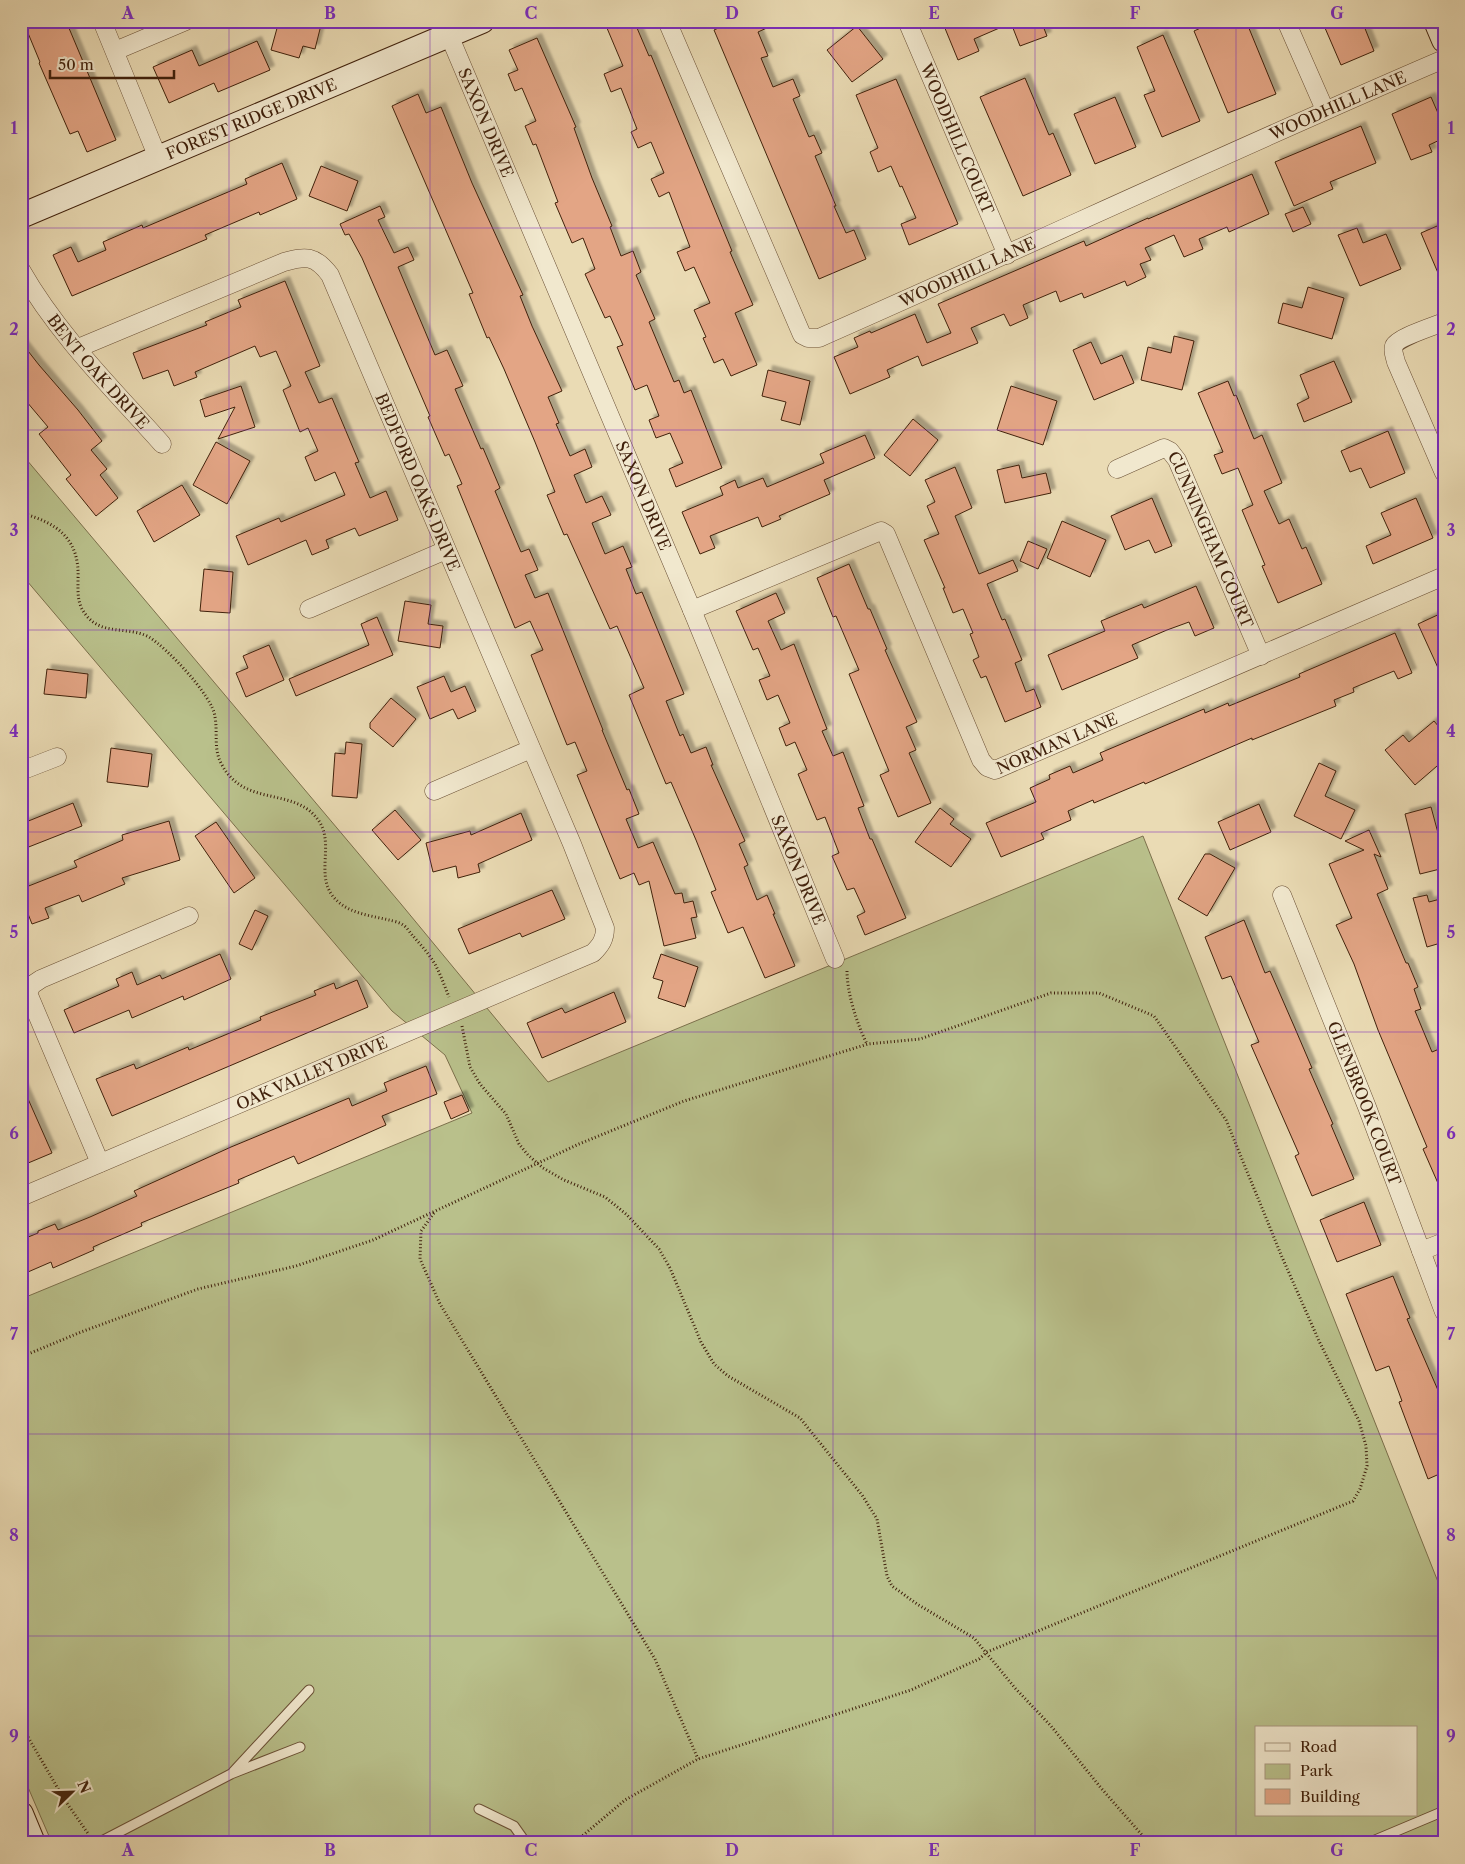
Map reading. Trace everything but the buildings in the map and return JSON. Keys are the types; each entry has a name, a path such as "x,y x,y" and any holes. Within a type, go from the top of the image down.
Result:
{"main road":[{"name":"FOREST RIDGE DRIVE","path":"21,216 482,21"},
{"path":"1436,21 1444,40"},
{"path":"21,1814 33,1843"}],"street":[{"path":"102,21 158,158"},
{"path":"115,51 186,21"},
{"name":"WOODHILL LANE","path":"667,21 802,335 808,338 819,338 1008,255 1325,110 1444,59"},
{"name":"WOODHILL COURT","path":"907,21 1008,255"},
{"path":"1286,21 1325,110"},
{"name":"SAXON DRIVE","path":"449,35 692,610 835,959"},
{"name":"BEDFORD OAKS DRIVE","path":"78,348 284,262 301,257 312,259 321,264 330,275 572,844 605,928 605,936 601,946"},
{"name":"BENT OAK DRIVE","path":"21,270 36,296 78,348 162,444"},
{"path":"1444,322 1401,340 1394,345 1393,349 1396,362 1444,473"},
{"name":"CUNNINGHAM COURT","path":"1117,469 1164,448 1170,451 1177,460 1261,656"},
{"name":"NORMAN LANE","path":"692,610 881,531 886,534 981,760 987,767 994,770 1444,576"},
{"path":"309,609 446,550"},
{"path":"434,791 531,749"},
{"path":"21,772 57,757"},
{"name":"GLENBROOK COURT","path":"1282,895 1364,1098 1444,1312"},
{"path":"100,1163 28,993 32,985 41,980 190,916"},
{"name":"OAK VALLEY DRIVE","path":"21,1197 593,952 601,946"},
{"path":"1421,1251 1444,1242"}],"lane":[{"path":"231,1774 309,1690"},
{"path":"94,1840 231,1774 300,1747"},
{"path":"479,1808 514,1826 526,1843"},
{"path":"1368,1843 1444,1811"}],"path":[{"path":"21,513 42,518 58,528 71,543 78,560 77,592 80,605 86,616 96,624 108,629 147,636 175,659 207,698 213,707 215,717 216,747 222,765 233,780 249,791 300,805 315,816 324,829 326,840 325,880 330,893 339,903 350,910 402,924 435,965 462,1028 470,1067 480,1084 506,1114 519,1144 539,1164 564,1180 605,1197 626,1214 659,1249 670,1268 701,1342 714,1364 728,1376 800,1418 862,1495 877,1519 887,1576 892,1586 917,1604 974,1638 1149,1843"},
{"path":"835,959 849,953 851,961 847,972 849,987 858,1026 867,1044"},
{"path":"21,1357 81,1332 198,1289 296,1266 373,1240 579,1144 684,1101 867,1044 920,1039 1052,993 1099,993 1154,1016 1226,1120 1282,1257 1319,1341 1359,1421 1366,1446 1367,1466 1360,1489 1353,1500 986,1652 978,1659 911,1690 698,1759 625,1800 574,1843"},
{"path":"435,1212 420,1231 420,1259 440,1304 655,1659 698,1759"},
{"path":"21,1725 64,1799 94,1840"}],"green space":[{"path":"21,453 401,904 548,1082 1143,836 1444,1597 1444,1843 52,1843 21,1771 21,1299 472,1113 445,1055 392,1011 21,574"}]}
